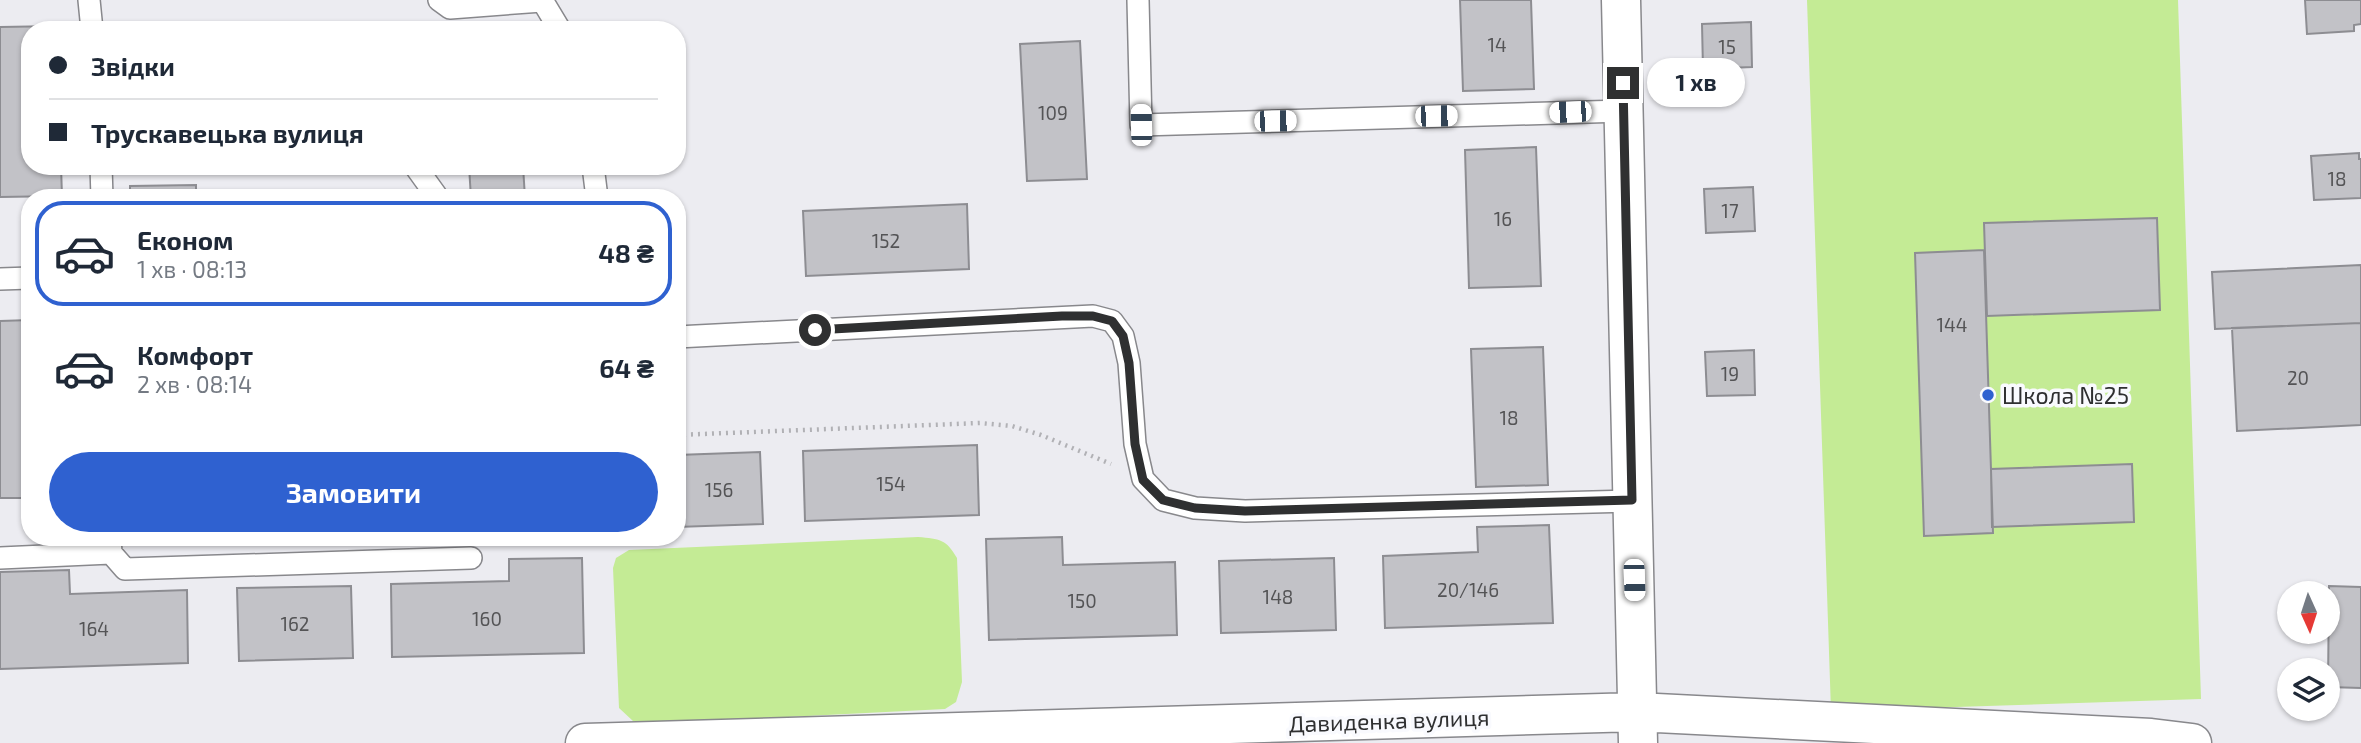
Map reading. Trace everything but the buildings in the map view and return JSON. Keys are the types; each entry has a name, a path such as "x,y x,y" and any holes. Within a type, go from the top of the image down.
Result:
{"street":[{"path":"1621,0 1637,728"},
{"name":"Давиденка вулиця","path":"585,743 1637,728 2151,738 2192,743"}],"lane":[{"path":"89,0 91,21"},
{"path":"439,0 450,8 542,0 555,21"},
{"path":"1138,0 1141,125 1623,111"},
{"path":"0,279 21,278"},
{"path":"686,337 1093,316 1112,321 1123,336 1129,363 1135,444 1143,480 1163,500 1195,508 1233,510 1632,500"},
{"path":"0,558 102,546"},
{"path":"111,546 125,569 471,558"}],"path":[{"path":"686,435 980,423 1012,426 1089,454 1143,480"}],"green space":[{"path":"1807,0 2178,0 2201,699 1831,711"},
{"path":"918,537 942,541 957,558 962,682 956,702 945,709 650,724 633,721 619,708 613,568 616,558 629,550"}],"place":[{"name":"Школа №25","path":"1988,395"}],"route":[{"path":"815,330 1062,316 1093,316 1112,321 1123,336 1129,363 1135,444 1143,480 1163,500 1195,508 1245,511 1632,500 1623,83"}]}
